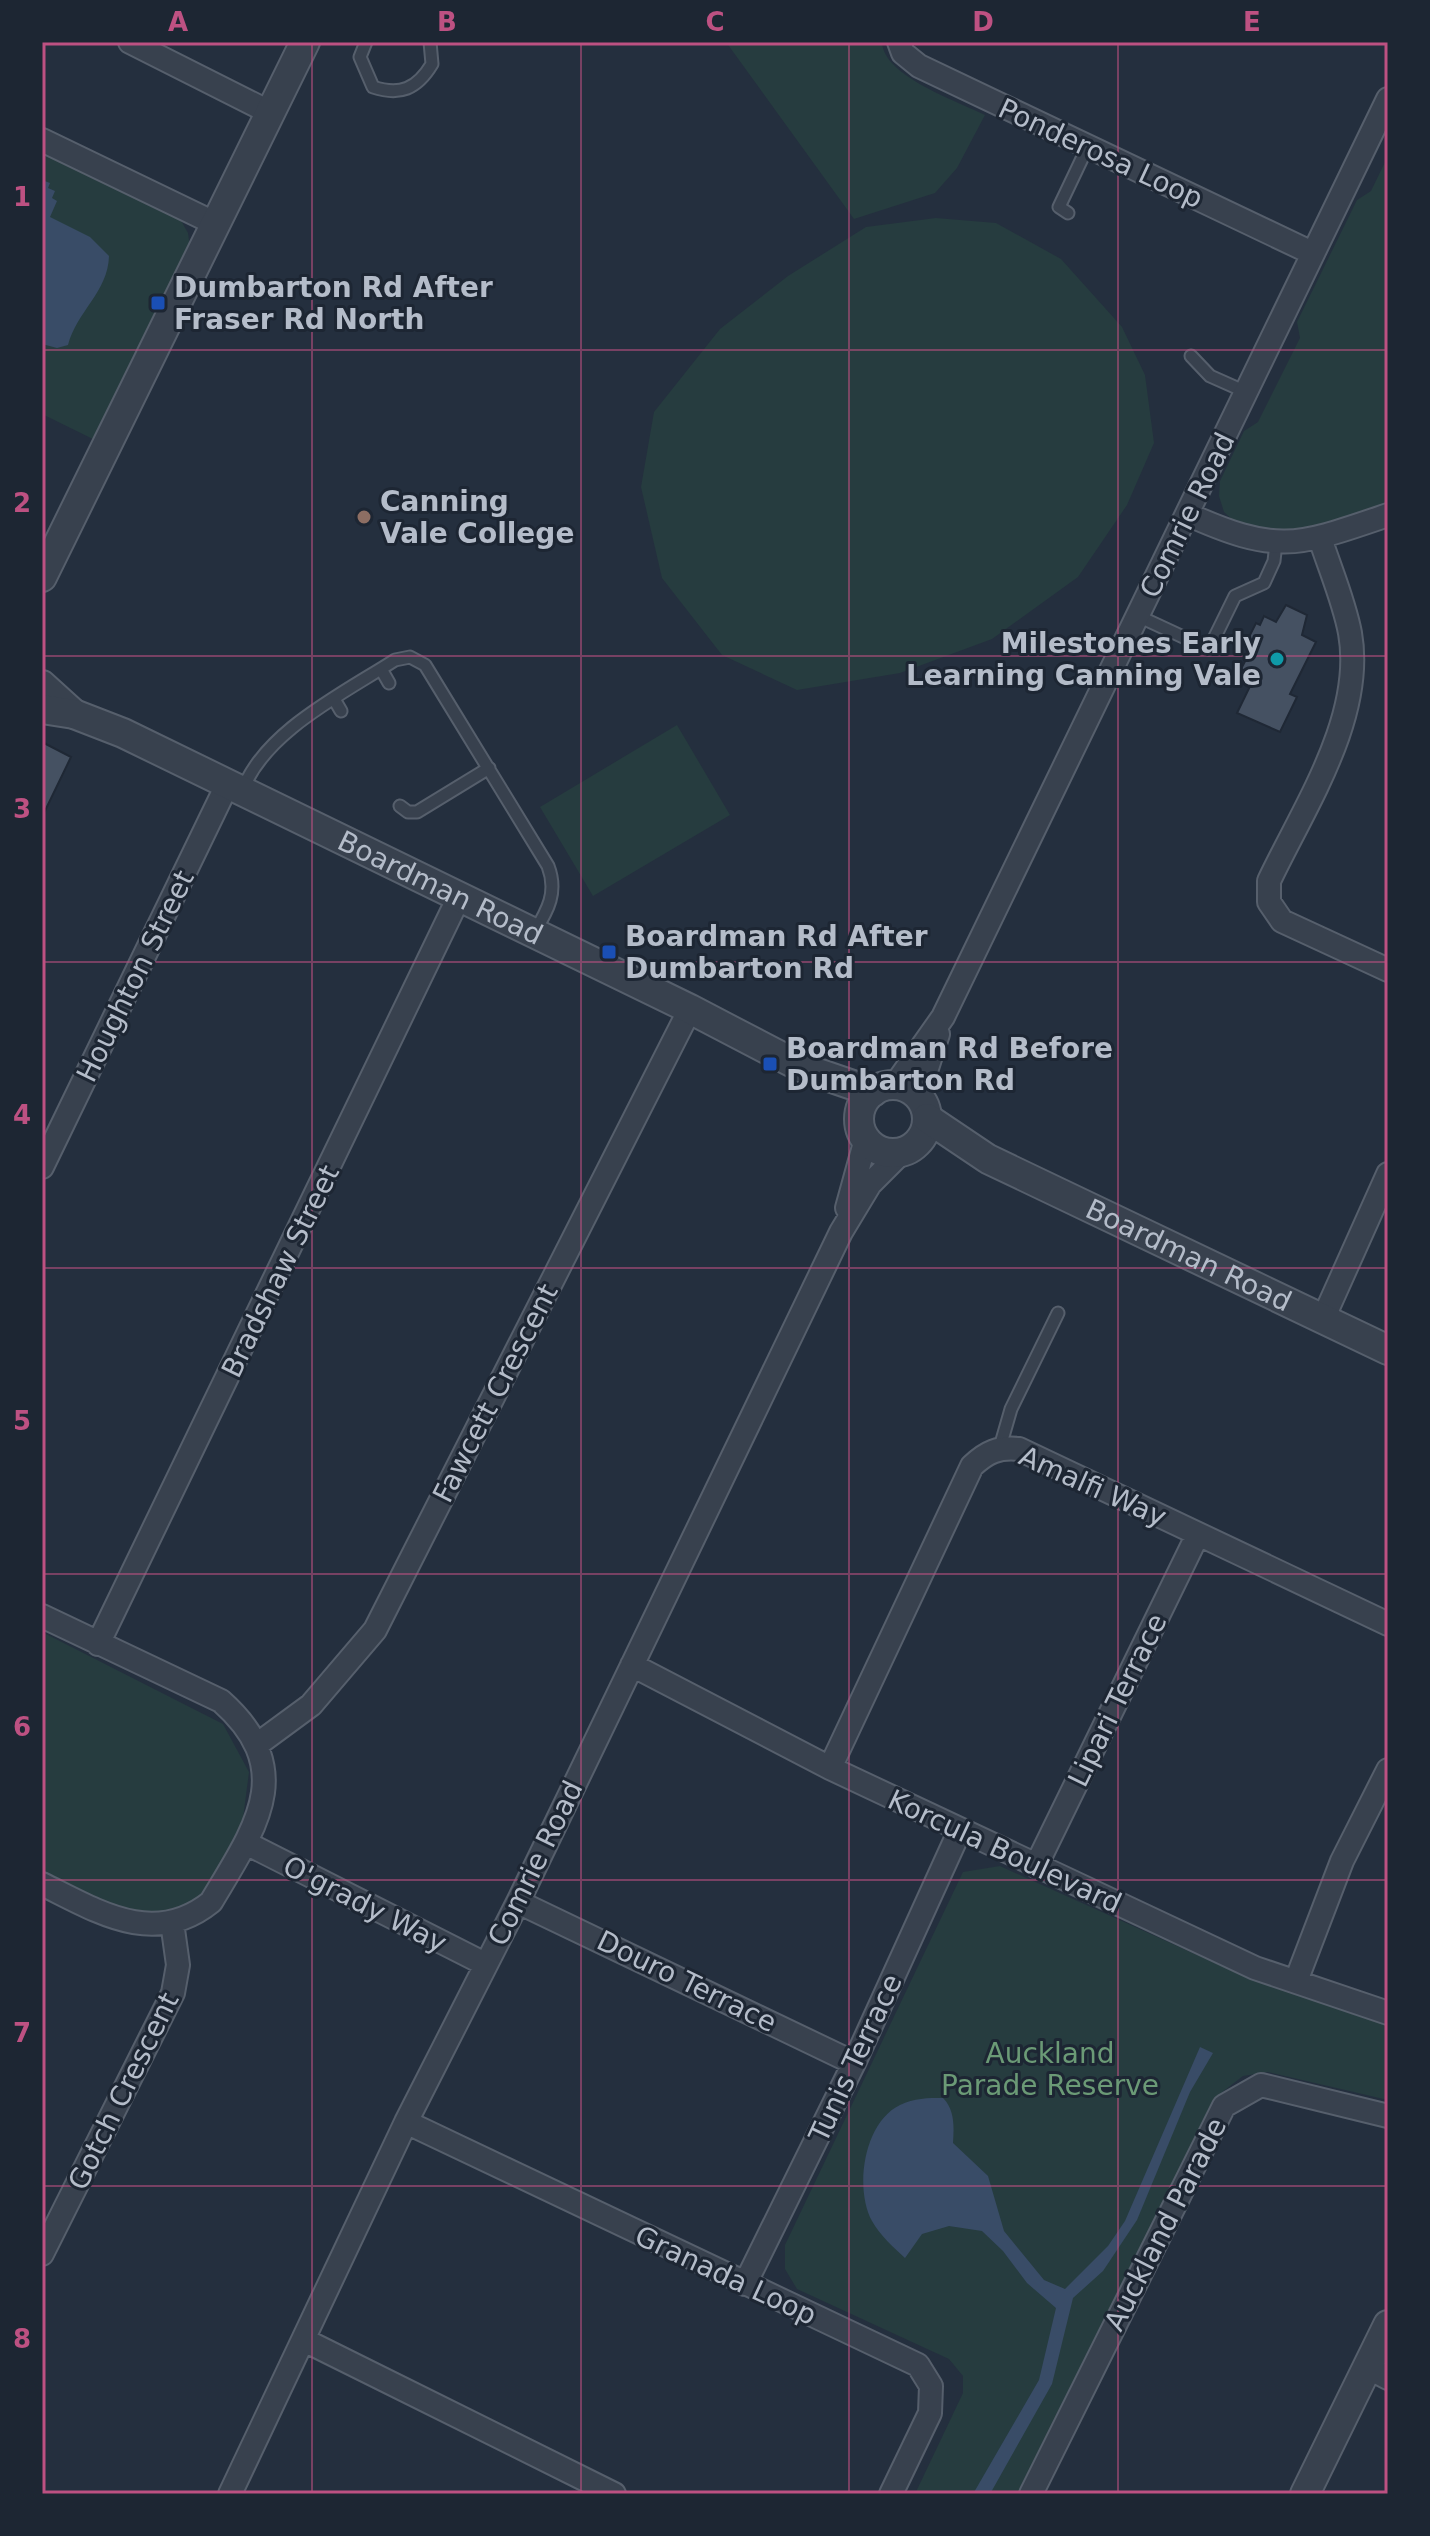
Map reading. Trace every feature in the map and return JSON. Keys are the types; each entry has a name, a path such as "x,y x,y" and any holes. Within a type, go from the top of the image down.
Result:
{"street":[{"path":"130,42 271,113"},
{"path":"42,577 305,42"},
{"name":"Ponderosa Loop","path":"899,42 903,53 919,66 1312,253"},
{"name":"Comrie Road","path":"903,1098 1388,99"},
{"path":"42,140 216,224"},
{"path":"1187,514 1252,540 1276,543 1320,538 1388,515"},
{"path":"1320,538 1350,632 1353,677 1344,724 1269,881 1269,902 1282,921 1388,970"},
{"name":"Boardman Road","path":"42,685 74,714"},
{"name":"Boardman Road","path":"42,709 74,714 123,733 690,1009 803,1068 903,1098 988,1159 1388,1350"},
{"name":"Houghton Street","path":"42,1167 235,789"},
{"name":"Bradshaw Street","path":"98,1644 440,943 459,897"},
{"name":"Fawcett Crescent","path":"258,1744 311,1705 375,1630 690,1009"},
{"name":"Boardman Road","path":"803,1068 883,1151 930,1144 988,1159"},
{"path":"863,1128 866,1098 903,1098 926,1128 908,1149"},
{"name":"Comrie Road","path":"841,1232 863,1128"},
{"name":"Comrie Road","path":"230,2494 406,2122 518,1902 841,1232 870,1184 908,1149"},
{"path":"1323,1319 1388,1174"},
{"name":"Amalfi Way","path":"830,1768 972,1466 984,1454 1000,1447 1019,1449 1388,1624"},
{"name":"Lipari Terrace","path":"1036,1866 1198,1534"},
{"path":"42,1616 221,1701 240,1718 258,1744 265,1761 263,1798 246,1843 211,1902 172,1922 145,1926 111,1918 42,1884"},
{"name":"Korcula Boulevard","path":"632,1665 830,1768 1255,1968 1388,2013"},
{"path":"1296,1981 1342,1861 1388,1770"},
{"name":"Tunis Terrace","path":"745,2284 854,2063 960,1830"},
{"name":"O'grady Way","path":"246,1843 485,1964"},
{"name":"Douro Terrace","path":"518,1902 854,2063"},
{"name":"Gotch Crescent","path":"42,2254 173,1993 178,1965 172,1922"},
{"name":"Auckland Parade","path":"1031,2494 1224,2106 1261,2085 1387,2116"},
{"name":"Granada Loop","path":"406,2122 918,2365 931,2386 930,2413 891,2494"},
{"path":"1305,2494 1378,2372 1388,2325"},
{"path":"304,2340 614,2494"}],"lane":[{"path":"366,42 360,57 365,74 373,87 387,92 413,87 427,73 434,54 428,42"},
{"path":"1068,213 1059,207 1088,146"},
{"path":"1191,356 1210,376 1246,392"},
{"path":"1138,616 1209,649 1235,596 1264,583 1276,543"},
{"path":"235,789 246,781 289,728 395,660 410,657 425,665 548,866 555,884 534,933"},
{"path":"381,669 389,683"},
{"path":"334,699 341,711"},
{"path":"400,806 408,812 417,812 452,784 489,768"},
{"path":"1000,1447 1011,1409 1058,1313"}],"green space":[{"path":"726,42 882,42 895,66 908,76 940,95 985,115 957,168 935,193 854,219"},
{"path":"42,149 179,217 188,233 190,248 97,441 42,414"},
{"path":"1388,156 1388,504 1301,531 1271,532 1237,524 1224,512 1219,496 1220,481 1244,431 1258,422 1300,338 1297,322 1357,200 1371,191"},
{"path":"936,218 996,223 1061,259 1122,327 1145,375 1154,443 1127,505 1078,577 992,639 900,673 797,690 722,655 662,578 641,487 654,412 720,329 788,276 866,227"},
{"path":"677,725 730,815 593,896 540,807"},
{"path":"42,1632 223,1724 249,1772 238,1857 201,1911 150,1928 42,1877"},
{"name":"Auckland Parade Reserve","path":"1000,1866 1237,1973 1388,2026 1388,2100 1268,2072 1243,2076 1221,2093 1020,2494 915,2494 963,2393 963,2376 949,2359 797,2289 785,2269 785,2245 963,1872"}],"water":[{"path":"42,180 50,183 48,188 55,191 52,198 57,201 50,217 90,237 109,256 98,291 78,322 68,345 57,348 42,344"},
{"path":"1200,2047 1213,2053 1190,2092 1137,2220 1103,2271 1073,2298 1052,2384 990,2494 973,2494 1039,2380 1056,2308 1027,2283 1003,2251 982,2231 949,2226 922,2234 905,2258 891,2245 872,2221 864,2191 866,2157 878,2126 900,2105 921,2099 943,2098 952,2113 953,2143 988,2176 1004,2231 1044,2280 1065,2289 1108,2246 1125,2221"}],"building":[{"name":"Milestones Early Learning Canning Vale","path":"1286,605 1307,615 1302,635 1316,642 1290,694 1297,697 1280,732 1237,713 1255,676 1241,669 1252,648 1245,645 1256,623 1260,625 1264,616 1276,622"},
{"path":"42,742 71,757 42,817"}],"place":[{"name":"Dumbarton Rd After Fraser Rd North","path":"158,303"},
{"name":"Canning Vale College","path":"364,517"},
{"name":"Milestones Early Learning Canning Vale","path":"1277,659"},
{"name":"Boardman Rd After Dumbarton Rd","path":"609,952"},
{"name":"Boardman Rd Before Dumbarton Rd","path":"770,1064"}]}
